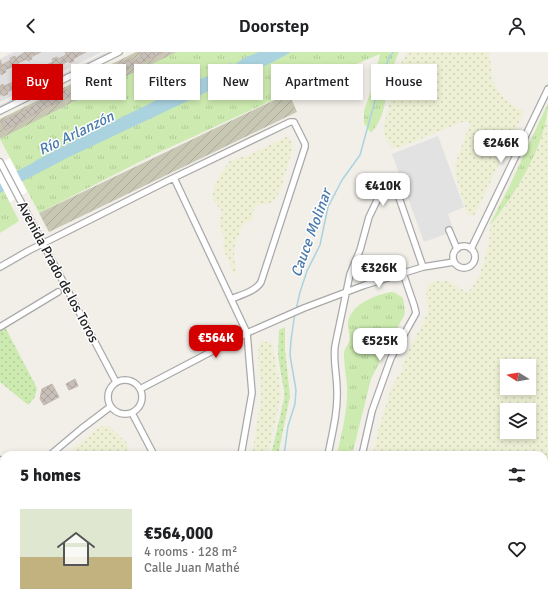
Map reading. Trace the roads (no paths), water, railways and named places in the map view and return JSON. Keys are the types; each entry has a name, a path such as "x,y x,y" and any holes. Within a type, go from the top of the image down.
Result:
{"street":[{"path":"0,111 119,52"},
{"path":"471,249 548,89"},
{"path":"0,267 174,178 290,122 295,123 305,147 261,282 255,289 231,299"},
{"name":"Avenida Prado de los Toros","path":"0,163 116,382"},
{"path":"174,178 247,333 252,394 243,451"},
{"path":"329,451 337,397 334,357 335,346 346,291 350,274 360,250 369,217 385,184 392,184 396,189 423,267"},
{"path":"449,230 457,249"},
{"path":"464,246 471,249 474,251 475,258 472,265 462,269 459,268 454,262 453,255 457,249 464,246"},
{"path":"140,389 247,333 346,291 423,267 454,262"},
{"path":"363,451 372,411 391,358 416,313 403,273"},
{"path":"0,327 58,292"},
{"path":"126,380 136,384 140,389 142,394 140,405 132,413 118,413 110,407 108,392 116,382 126,380"},
{"path":"55,451 110,407"},
{"path":"132,413 152,451"}],"water":[{"name":"Río Arlanzón","path":"259,52 291,52 263,67 263,64 235,64 244,58"},
{"name":"Río Arlanzón","path":"208,76 208,91 200,95 200,79"},
{"name":"Río Arlanzón","path":"156,100 190,100 69,157 0,193 0,179"}],"waterway":[{"name":"Cauce Molinar","path":"296,310 307,271 320,245 328,207 342,180 360,155 384,68 393,52"},
{"name":"Cauce Molinar","path":"285,451 288,426 295,404 296,390 290,355 295,313"}]}
